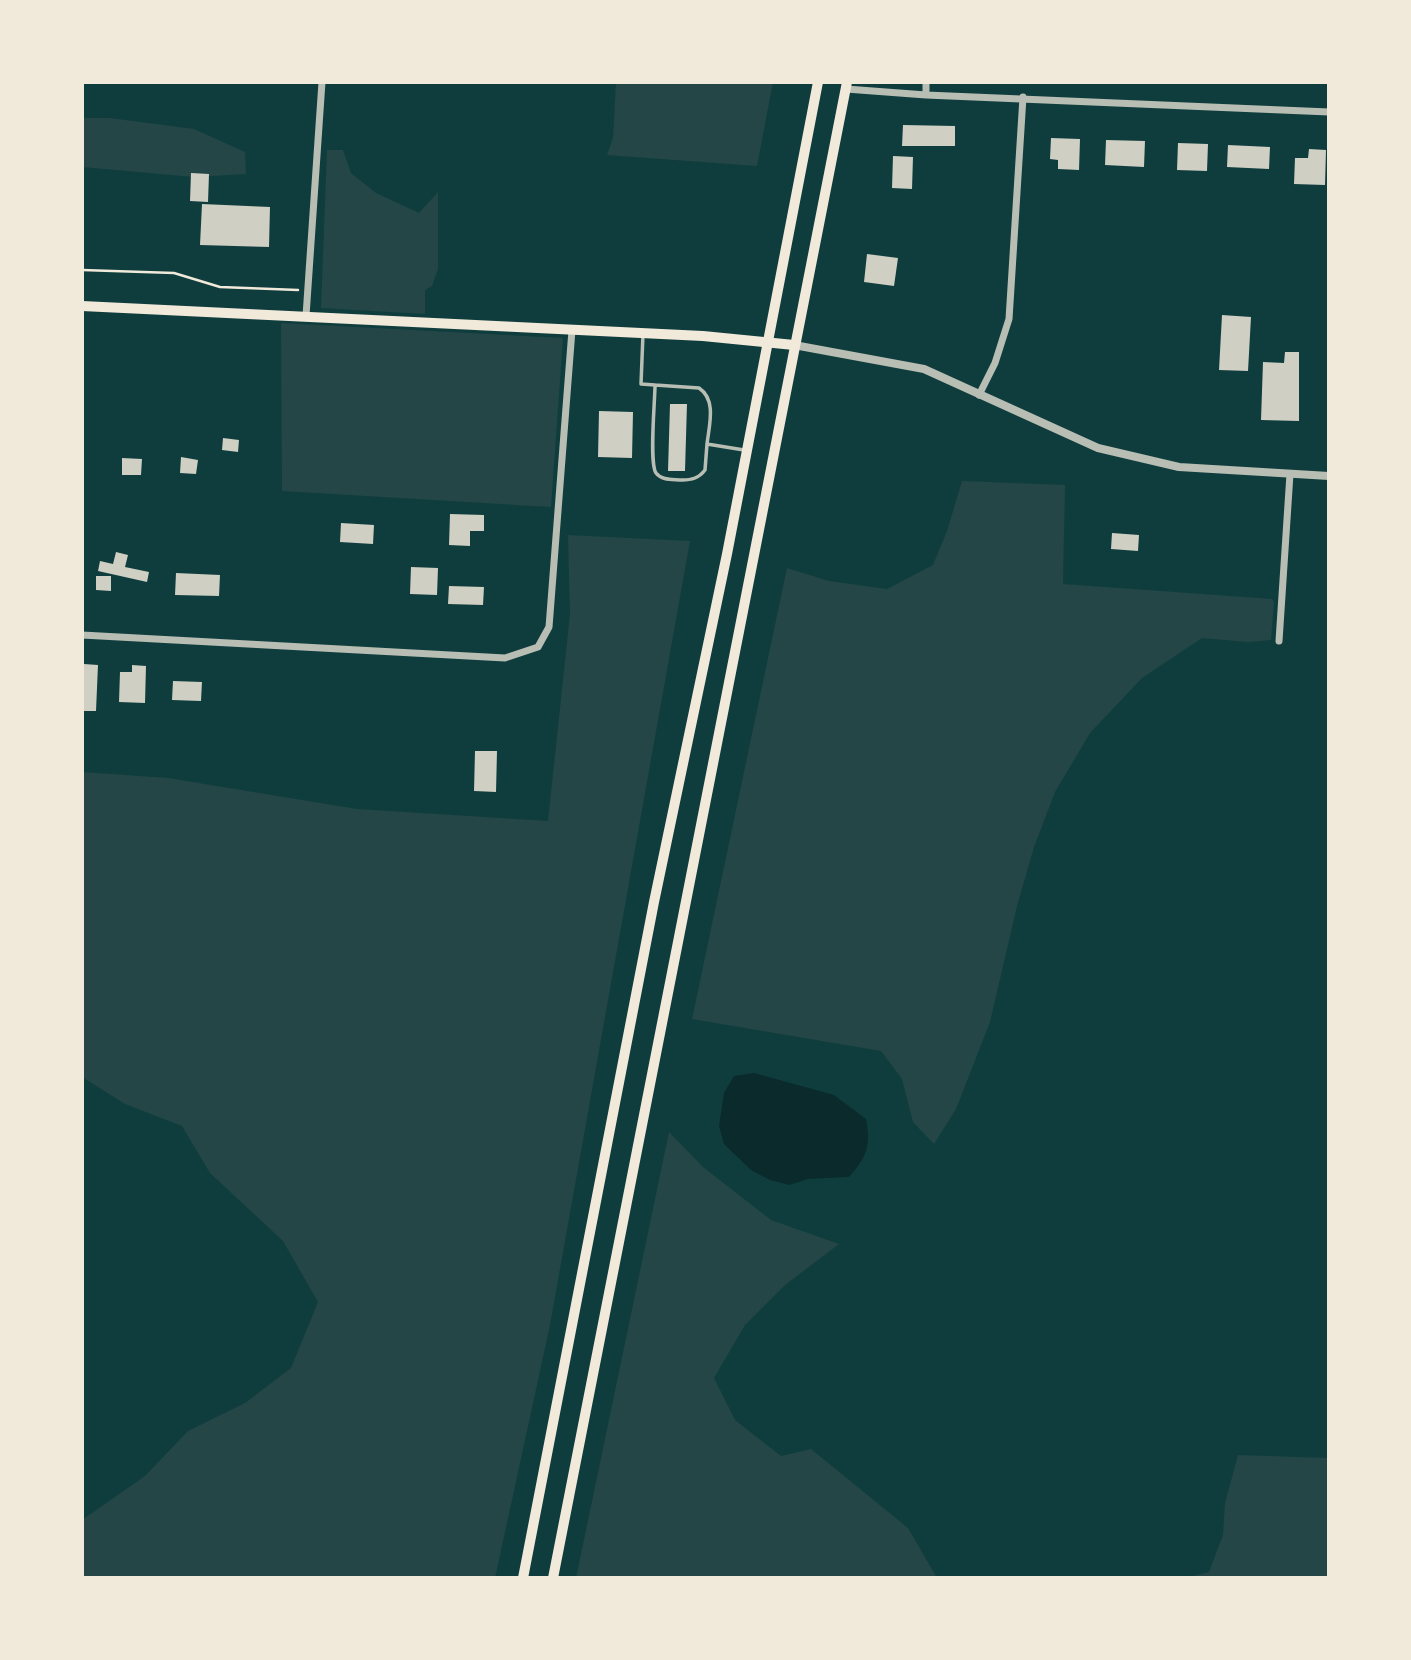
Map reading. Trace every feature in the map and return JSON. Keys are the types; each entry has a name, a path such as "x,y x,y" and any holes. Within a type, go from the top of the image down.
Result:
{"highway":[{"path":"523,1578 654,902 727,554 818,82"},
{"path":"553,1578 846,85"}],"main road":[{"path":"82,306 643,333 794,345"}],"street":[{"path":"306,316 323,82"},
{"path":"926,82 926,95"},
{"path":"846,85 926,95 1329,112"},
{"path":"979,395 995,363 1009,319 1023,97"},
{"path":"82,635 505,658 538,646 549,627 572,330"},
{"path":"794,345 923,369 1098,448 1180,467 1329,476"},
{"path":"1279,641 1290,474"}],"lane":[{"path":"643,333 641,384 699,388 710,406 705,470 699,477 689,480 663,479 658,476 653,462 655,385"},
{"path":"708,444 746,450"}],"path":[{"path":"82,270 174,274 220,287 308,290"}],"shaded area":[{"path":"616,82 773,82 757,166 607,155 613,138"},
{"path":"82,118 110,118 194,129 245,152 246,174 194,177 82,167"},
{"path":"327,150 343,150 351,173 376,193 419,213 438,192 438,269 432,286 425,290 425,314 321,308"},
{"path":"281,323 563,338 551,507 282,491"},
{"path":"962,481 1065,485 1063,584 1272,599 1274,602 1271,640 1248,642 1202,638 1142,678 1090,733 1055,792 1034,847 1017,906 990,1022 956,1109 934,1144 913,1122 902,1079 881,1051 692,1019 787,568 829,581 887,589 933,565 947,531"},
{"path":"568,535 690,541 550,1325 495,1578 82,1578 82,1520 145,1476 188,1431 245,1403 291,1368 318,1302 283,1241 210,1173 182,1126 125,1104 82,1077 82,772 168,778 357,809 548,821 570,614"},
{"path":"754,1073 834,1095 866,1119 866,1151 849,1177 808,1179 789,1185 770,1180 751,1170 724,1144 719,1126 724,1093 734,1076"},
{"path":"669,1132 703,1167 771,1220 839,1244 785,1285 745,1325 714,1378 735,1420 781,1456 811,1449 908,1528 937,1578 576,1578"},
{"path":"1238,1455 1329,1458 1329,1578 1185,1578 1209,1572 1223,1535 1225,1503"}],"building":[{"path":"903,125 955,126 955,146 902,146"},
{"path":"1051,138 1080,139 1079,170 1058,169 1058,160 1050,159"},
{"path":"1106,140 1145,141 1144,167 1105,165"},
{"path":"1178,143 1208,144 1207,171 1177,170"},
{"path":"1228,145 1270,147 1269,169 1227,167"},
{"path":"1309,149 1326,150 1325,185 1294,184 1295,158 1308,158"},
{"path":"893,156 913,157 912,189 892,188"},
{"path":"191,173 209,174 208,202 190,201"},
{"path":"202,204 270,207 269,247 200,245"},
{"path":"867,254 898,258 894,286 864,282"},
{"path":"1222,315 1251,317 1248,371 1219,370"},
{"path":"1285,352 1299,352 1299,421 1261,420 1263,362 1284,363"},
{"path":"670,404 687,404 685,471 668,471"},
{"path":"599,411 633,412 632,458 598,457"},
{"path":"223,438 239,440 238,452 222,450"},
{"path":"181,457 198,460 196,474 180,473"},
{"path":"122,458 142,459 141,475 122,475"},
{"path":"450,514 484,515 484,531 470,531 470,546 449,545"},
{"path":"341,523 374,525 373,544 340,542"},
{"path":"1112,533 1139,535 1138,551 1111,549"},
{"path":"116,552 128,555 125,567 149,572 147,582 98,571 100,561 113,564"},
{"path":"411,567 438,568 437,595 410,594"},
{"path":"176,573 220,575 219,596 175,595"},
{"path":"96,576 111,576 111,591 96,590"},
{"path":"449,586 484,587 483,605 448,604"},
{"path":"84,664 98,665 96,711 82,711"},
{"path":"132,665 146,666 145,703 119,702 120,672 132,672"},
{"path":"173,681 202,682 201,701 172,700"},
{"path":"475,751 497,751 496,792 474,791"}]}
